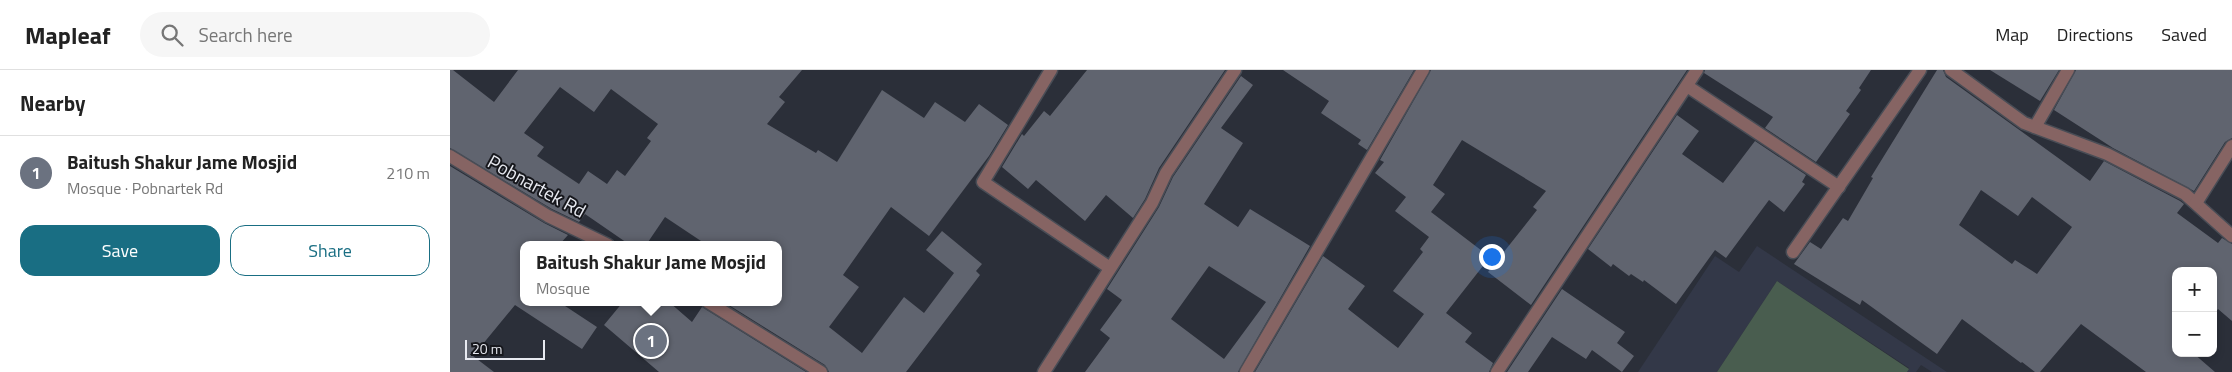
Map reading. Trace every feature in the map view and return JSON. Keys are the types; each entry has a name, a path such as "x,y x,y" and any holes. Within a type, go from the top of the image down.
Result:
{"street":[{"path":"1050,70 983,182 1110,268"},
{"path":"1044,372 1152,202 1166,172 1235,70"},
{"path":"1246,372 1423,70"},
{"path":"1497,372 1697,70"},
{"path":"1793,252 1920,70"},
{"path":"1951,70 2024,123 2108,154 2185,194 2232,236"},
{"path":"2035,127 2068,70"},
{"path":"1687,86 1839,187"},
{"path":"2196,203 2232,146"},
{"name":"Pobnartek Rd","path":"450,156 548,216 600,241"},
{"path":"714,306 821,372"}],"shaded area":[{"path":"1757,246 1947,372 1932,372 1921,365 1916,372 1907,372 1909,368 1777,281 1717,372 1638,372 1715,256 1739,272"}],"green space":[{"path":"1777,281 1909,369 1907,372 1717,372"}],"building":[{"path":"450,70 453,70 494,102 518,70 802,70 779,97 785,102 767,124 816,153 818,150 837,162 882,90 924,118 935,102 965,122 979,104 1008,125 989,156 929,236 891,207 843,275 859,287 829,327 862,353 904,297 924,313 954,273 926,250 942,231 982,264 976,271 980,275 906,372 829,372 825,365 730,306 782,306 782,241 701,241 665,217 649,241 624,241 585,214 579,222 552,209 450,148","holes":["560,87 594,112 611,89 658,124 647,138 651,141 625,176 617,170 607,184 588,171 579,184 537,156 544,147 524,133"]},
{"path":"1087,70 1225,70 1159,168 1145,199 1133,218 1106,195 1085,221 1036,180 1028,189 1002,167 1022,134 1024,136 1044,111 1050,116"},
{"path":"1283,70 1414,70 1367,150 1358,144 1361,140 1321,113 1329,101"},
{"path":"1431,70 1687,70 1531,305 1488,272 1537,210 1533,207 1546,191 1462,140 1433,185 1445,194 1431,212 1490,257 1446,313 1472,333 1465,342 1493,363 1489,372 1255,372 1323,256 1365,286 1348,309 1398,348 1424,314 1393,291 1423,252 1420,249 1429,237 1395,211 1406,197 1375,173 1384,162 1380,160"},
{"path":"1705,70 1871,70 1859,88 1861,90 1846,111 1850,114 1816,162 1765,128 1773,117 1704,73"},
{"path":"1937,70 1943,70 1946,77 2090,181 2104,161 2180,201 2184,204 2177,213 2218,243 2222,238 2232,244 2232,321 2218,309 2217,310 2217,267 2172,267 2172,357 2198,357 2215,372 2146,372 2081,324 2040,372 2035,372 2021,363 1962,319 1937,354 1862,300 1860,305 1794,264 1810,242 1821,249 1843,218 1848,221 1873,178 1871,177","holes":["1981,190 2018,216 2032,197 2072,227 2037,274 2015,260 2012,264 1959,225"]},
{"path":"1990,70 2059,70 2040,101"},
{"path":"2076,70 2232,70 2232,138 2225,142 2194,191 2113,148 2054,110"},
{"path":"1241,76 1253,85 1221,128 1243,143 1204,204 1238,227 1250,209 1310,246 1238,372 1085,372 1110,338 1100,330 1122,300 1107,289 1159,207 1173,177","holes":["1209,266 1266,302 1224,359 1171,319"]},
{"path":"1677,115 1699,131 1682,154 1723,183 1755,141 1806,175 1802,182 1805,184 1784,212 1769,200 1726,258 1715,250 1676,304 1644,280 1643,282 1631,274 1629,276 1613,264 1611,267 1588,249"},
{"path":"450,166 544,223 568,235 563,241 520,241 520,306 565,306 597,327 582,349 515,305 473,356 494,372 450,372"},
{"path":"1562,289 1625,332 1617,343 1634,356 1622,372 1592,350 1586,359 1552,337 1528,372 1507,372"},
{"path":"620,306 674,306 692,322 702,307 806,372 659,372 604,325"}],"place":[{"name":"Baitush Shakur Jame Mosjid","path":"651,341"}]}
